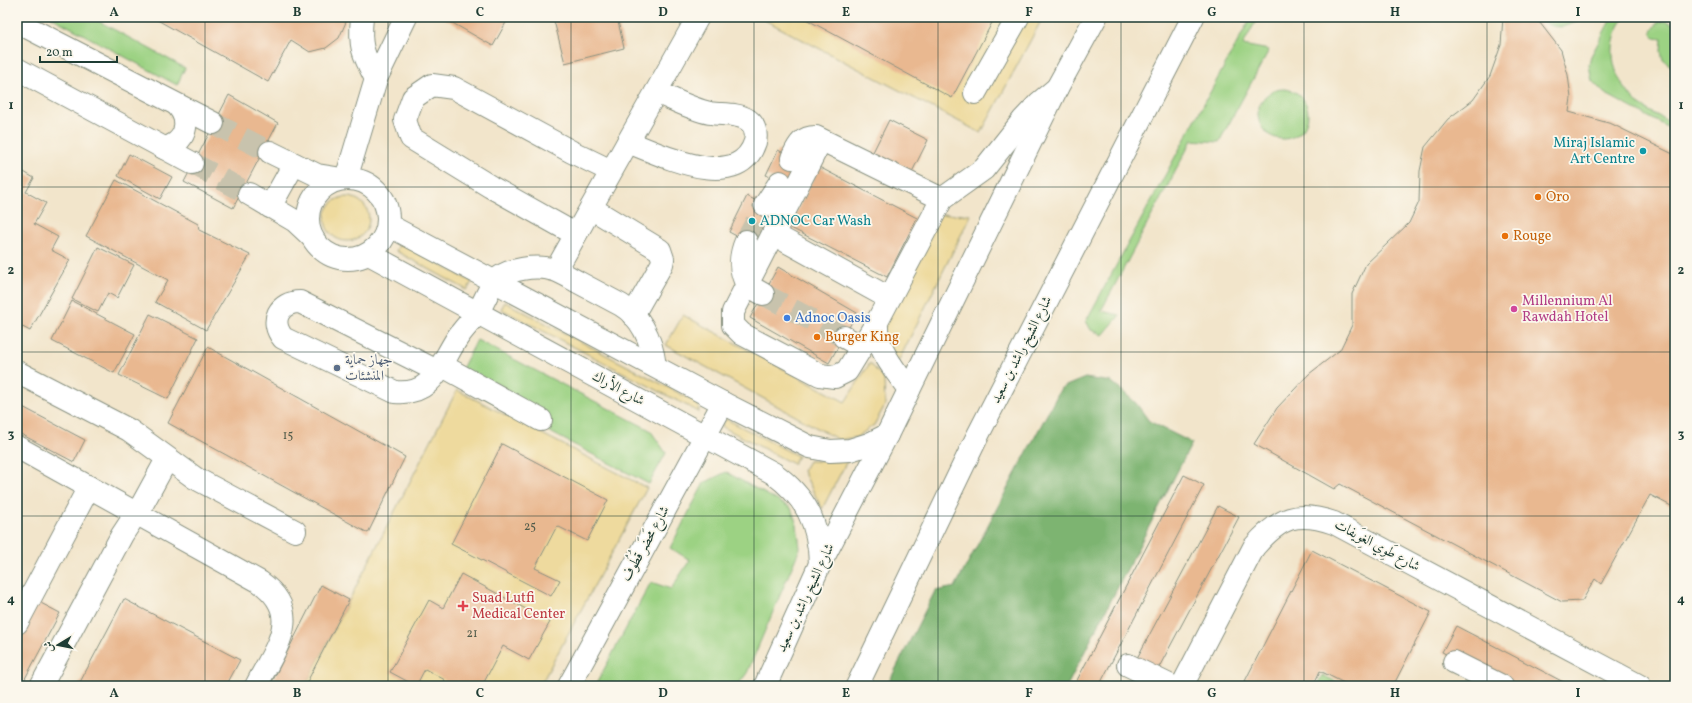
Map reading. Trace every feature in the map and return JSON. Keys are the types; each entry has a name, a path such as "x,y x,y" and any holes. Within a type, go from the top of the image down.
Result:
{"street":[{"path":"362,17 360,32 362,52 376,80"},
{"path":"270,152 321,176 344,179 360,181 373,187 382,198 388,210 388,225 385,236 378,246 369,254 358,259 336,258 317,246 311,236 308,226 310,205 315,195 323,188 344,179 376,80 406,17"},
{"path":"556,270 698,17"},
{"path":"975,93 1018,17"},
{"name":"شارع الشيخ راشد بن سعيد","path":"765,686 820,564 887,435 1057,88 1096,17"},
{"name":"شارع الشيخ راشد بن سعيد","path":"857,686 978,435 1193,17"},
{"path":"17,22 213,123"},
{"path":"17,69 192,163"},
{"path":"575,234 491,187 411,138 405,120 413,98 432,85 454,88 572,152 612,170"},
{"path":"821,140 773,234 755,289 733,312 734,325 742,334 827,377 835,378 847,371 853,342 876,322 942,199 984,169 1023,120 1039,103 1057,88"},
{"path":"628,142 692,166 713,169 724,167 745,158 754,146 756,137 755,128 750,120 742,116 698,109 656,92"},
{"path":"164,148 175,144 184,135 186,122 185,116 178,106"},
{"path":"792,158 800,142 804,138 816,137 942,199"},
{"path":"270,207 294,164"},
{"path":"765,205 780,182"},
{"path":"249,194 295,221 311,236"},
{"path":"591,208 660,250 662,254 662,264 633,315"},
{"path":"388,225 723,403 810,447 830,450 850,450 869,444 887,435"},
{"path":"773,234 889,298"},
{"path":"746,242 740,259 743,276 755,289"},
{"name":"شارع الأراك","path":"369,254 773,473 796,493 813,519 817,534 820,564"},
{"path":"541,420 439,368 300,302 292,302 286,305 280,310 276,317 278,332 283,338 394,392 415,392 424,388 439,368 462,330 478,313 495,282 517,270 543,268 556,270 623,307 633,315 649,339 655,366"},
{"path":"876,322 877,336 881,348 909,390"},
{"path":"17,372 129,430 149,443 168,459 195,478 295,531"},
{"name":"شارع مَحضَر قُطُوف","path":"569,686 723,403"},
{"path":"17,446 260,582 276,596 284,615 282,636 256,686"},
{"path":"41,686 122,535 168,459"},
{"path":"17,623 89,487"},
{"name":"شارع طَوِي الغِوَيفات","path":"1182,686 1254,546 1269,529 1290,518 1314,516 1334,523 1640,686"},
{"path":"1454,662 1502,686"},
{"path":"1128,665 1171,686"}],"green space":[{"path":"51,17 91,17 185,68 177,85"},
{"path":"1251,17 1258,17 1243,45 1269,50 1219,142 1192,140 1101,311 1120,315 1103,335 1091,330 1086,321"},
{"path":"1539,17 1581,17 1571,24 1560,27 1549,25"},
{"path":"1612,17 1625,17 1615,35 1613,45 1614,64 1621,82 1636,102 1675,125 1675,131 1604,93 1592,81 1589,65 1591,56"},
{"path":"1667,21 1675,25 1675,69 1663,60 1661,51 1662,38 1654,37 1651,33 1658,22"},
{"path":"1283,89 1293,91 1301,96 1306,104 1308,114 1306,124 1301,132 1293,137 1283,139 1273,137 1265,132 1260,124 1258,114 1260,104 1265,96 1273,91"},
{"path":"477,340 650,430 666,453 649,484 455,382"},
{"path":"1085,378 1112,382 1136,403 1149,421 1192,443 1067,686 887,686 935,591 955,587 1061,388"},
{"path":"726,472 791,508 797,525 800,548 747,673 737,686 595,686 651,582 671,589 690,560 670,548 704,483"},
{"path":"1322,675 1345,686 1317,686"}],"sand":[{"path":"759,17 1043,17 981,133"},
{"path":"351,197 363,203 368,211 368,227 363,235 355,240 343,241 331,235 326,227 325,215 331,203 339,198"},
{"path":"932,214 971,215 897,364 873,333"},
{"path":"400,243 472,282 467,290 396,251"},
{"path":"505,302 698,403 699,412 501,309"},
{"path":"683,315 845,402 870,363 884,379 885,405 874,425 857,437 839,440 666,345"},
{"path":"457,390 647,488 540,686 305,686"},
{"path":"726,419 798,456 793,464 721,426"},
{"path":"809,461 847,461 822,509 803,471"}],"building":[{"path":"152,17 345,17 346,22 339,38 326,48 310,52 291,40 268,82"},
{"path":"442,17 509,17 493,46"},
{"path":"533,17 545,17 545,18 534,20"},
{"path":"553,17 617,17 624,48 565,63"},
{"path":"802,17 995,17 952,98"},
{"name":"Millennium Al Rawdah Hotel","path":"1503,17 1528,17 1540,23 1561,50 1568,75 1571,98 1569,112 1612,124 1675,155 1675,508 1650,495 1601,584 1595,579 1582,601 1562,602 1340,484 1334,489 1254,444 1277,408 1309,374 1340,350 1352,325 1352,294 1366,264 1409,223 1419,202 1420,171 1425,147 1448,119 1473,100 1490,76 1501,45"},
{"path":"229,95 278,123 233,208 184,182"},
{"path":"889,120 928,140 907,182 868,162"},
{"path":"778,150 803,163 791,187 766,175"},
{"path":"129,154 172,177 160,199 118,176"},
{"path":"819,167 917,218 887,277 789,227"},
{"path":"17,168 34,178 26,192 46,203 34,224 58,237 51,250 70,260 30,331 17,324"},
{"path":"116,180 198,224 199,230 250,255 206,330 155,302 168,280 86,236"},
{"name":"ADNOC Car Wash","path":"747,196 776,211 757,247 729,232"},
{"path":"98,247 134,265 117,298 108,293 98,312 72,299"},
{"path":"778,267 857,313 829,363 750,318"},
{"path":"72,301 135,334 114,373 52,341"},
{"path":"150,314 198,338 168,399 119,375"},
{"path":"208,347 405,457 368,533 168,423"},
{"path":"17,404 85,440 74,462 17,432"},
{"path":"502,444 608,500 587,541 557,526 535,568 560,580 551,596 451,544"},
{"path":"1184,475 1204,485 1099,686 1074,686"},
{"path":"1218,506 1239,517 1157,671 1136,660"},
{"path":"1312,550 1431,612 1393,686 1350,686 1320,671 1313,686 1254,686 1245,681"},
{"path":"461,574 550,622 529,660 503,646 482,686 442,686 445,680 425,669 416,686 390,672 429,600 443,608"},
{"path":"321,585 349,600 305,686 270,686"},
{"path":"124,599 240,660 226,686 78,686"},
{"path":"37,601 60,613 21,686 17,686 17,639"},
{"path":"1456,626 1571,686 1508,686 1442,652"},
{"path":"387,682 395,686 385,686"}],"tunnel":[{"path":"213,123 270,152"},
{"path":"192,163 249,194"},
{"path":"746,241 765,205"},
{"path":"763,294 844,337"}],"place":[{"name":"Miraj Islamic Art Centre","path":"1643,151"},
{"name":"Oro","path":"1538,197"},
{"name":"ADNOC Car Wash","path":"752,221"},
{"name":"Rouge","path":"1505,236"},
{"name":"Millennium Al Rawdah Hotel","path":"1514,309"},
{"name":"Adnoc Oasis","path":"787,318"},
{"name":"Burger King","path":"817,337"},
{"name":"جهاز حماية المنشئات","path":"337,368"},
{"name":"Suad Lutfi Medical Center","path":"463,606"}]}
